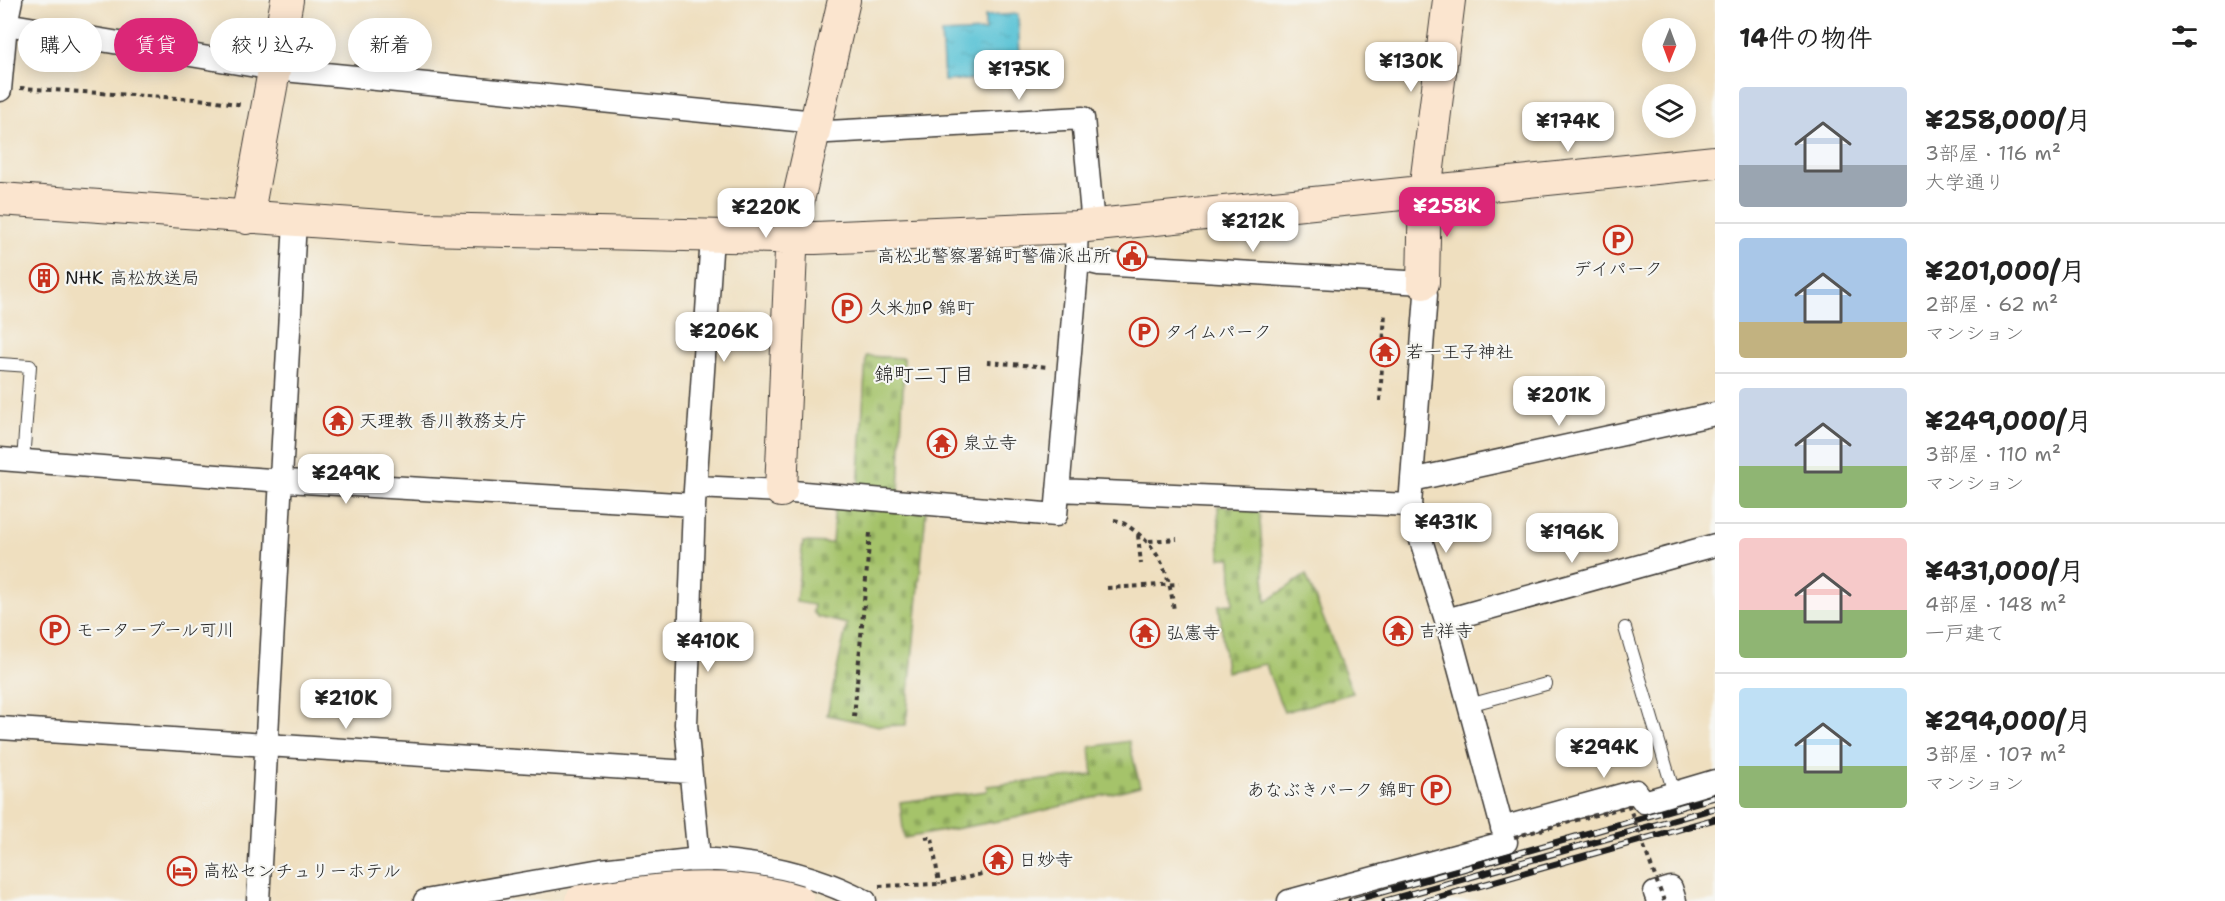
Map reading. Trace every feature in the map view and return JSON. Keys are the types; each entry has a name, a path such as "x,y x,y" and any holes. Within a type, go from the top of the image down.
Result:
{"street":[{"path":"0,88 3,23 11,0"},
{"path":"284,18 287,0"},
{"path":"781,491 791,238 844,0"},
{"path":"1289,901 1506,842 1508,833 1410,505 1426,295 1423,283 1422,243 1425,192 1449,0"},
{"path":"3,23 210,58"},
{"path":"247,218 273,72"},
{"path":"0,459 279,480 695,496 781,491 1056,515 1078,259 1076,254 1085,226 1083,118 828,132 816,126 303,72"},
{"path":"0,199 425,229 791,238 1085,226 1715,162"},
{"path":"258,901 279,480 295,221"},
{"path":"702,901 686,724 695,496 712,237"},
{"path":"1078,259 1110,264 1423,283"},
{"path":"1412,480 1715,414"},
{"path":"1058,490 1410,505"},
{"path":"1446,620 1715,545"},
{"path":"0,728 689,772"},
{"path":"1508,833 1636,791 1644,801 1715,782"},
{"path":"425,901 601,870 699,859 737,861 782,869 870,893"},
{"path":"580,901 680,887 737,888 798,901"},
{"path":"1658,901 1655,893 1671,888 1675,901"}],"lane":[{"path":"0,364 30,366 23,461"},
{"path":"1625,628 1674,793"},
{"path":"1469,705 1546,684"}],"path":[{"path":"0,88 210,100 267,109"},
{"path":"1380,401 1385,312"},
{"path":"987,362 1068,369"},
{"path":"1114,520 1120,520 1148,541 1158,554 1171,584 1174,611"},
{"path":"854,717 870,533"},
{"path":"1138,534 1141,564"},
{"path":"1148,541 1177,539"},
{"path":"1107,588 1179,584"},
{"path":"1508,833 1629,806 1664,901"},
{"path":"925,838 932,837 939,884"},
{"path":"870,893 939,884 982,874"}],"green space":[{"path":"866,356 904,358 899,495 858,492"},
{"path":"835,503 926,511 906,725 879,726 827,715 847,624 818,617 813,612 814,605 796,602 803,542 832,543"},
{"path":"1218,506 1259,508 1266,602 1306,575 1353,693 1284,712 1265,664 1226,672 1219,605 1233,604 1231,558 1220,558"},
{"path":"1129,741 1140,786 1015,818 904,838 900,802 987,791 987,786 1093,775 1090,747"}],"water":[{"path":"1018,14 1021,77 944,81 941,33 985,31 985,16"}],"railway":[{"path":"1351,901 1715,797"},
{"path":"1385,901 1715,808"},
{"path":"1426,901 1715,819"}],"place":[{"name":"デイパーク","path":"1618,240"},
{"name":"高松北警察署錦町警備派出所","path":"1132,256"},
{"name":"NHK 高松放送局","path":"44,278"},
{"name":"久米加P 錦町","path":"847,308"},
{"name":"タイムパーク","path":"1144,332"},
{"name":"若一王子神社","path":"1385,352"},
{"name":"天理教 香川教務支庁","path":"338,421"},
{"name":"泉立寺","path":"942,443"},
{"name":"モータープール可川","path":"55,630"},
{"name":"吉祥寺","path":"1398,631"},
{"name":"弘憲寺","path":"1145,633"},
{"name":"あなぶきパーク 錦町","path":"1436,790"},
{"name":"日妙寺","path":"998,860"},
{"name":"高松センチュリーホテル","path":"182,871"}],"district":[{"name":"錦町二丁目","path":"924,374"}]}
